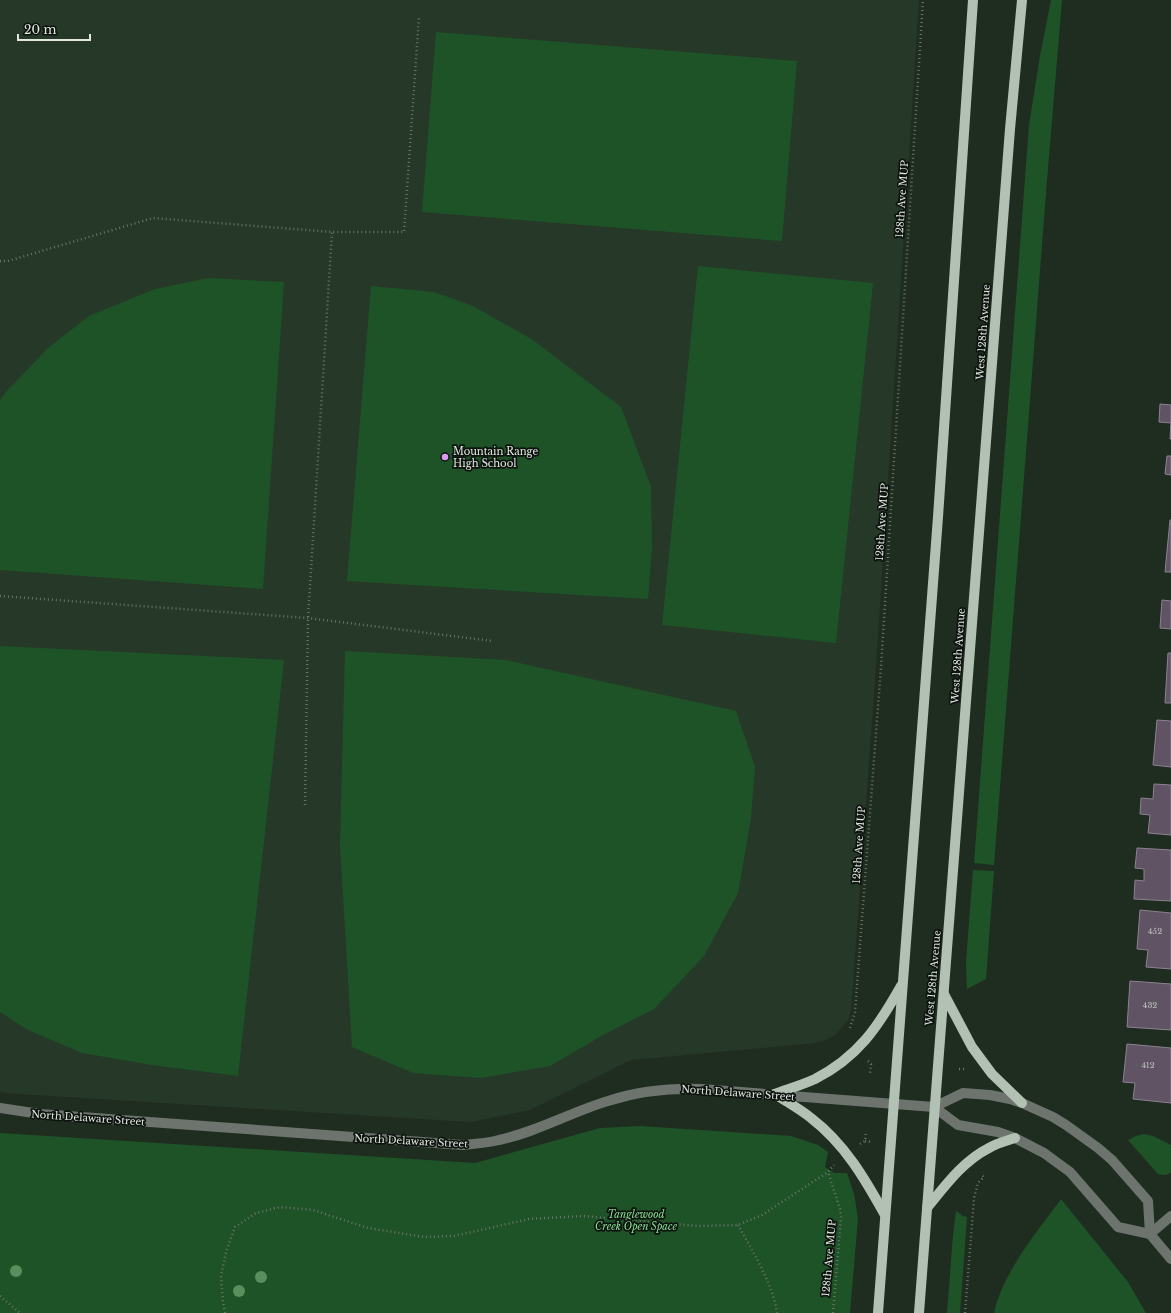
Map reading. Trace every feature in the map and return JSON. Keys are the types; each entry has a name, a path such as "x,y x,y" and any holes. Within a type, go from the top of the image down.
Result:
{"main road":[{"path":"878,1313 938,509 973,0"},
{"name":"West 128th Avenue","path":"919,1313 1009,145 1022,0"},
{"path":"775,1094 814,1079 832,1069 851,1054 873,1032 903,984"},
{"path":"944,994 972,1047 992,1074 1022,1103"},
{"path":"775,1094 811,1118 838,1144 863,1175 885,1215"},
{"path":"927,1208 960,1169 970,1161 988,1148 1015,1138"}],"street":[{"name":"North Delaware Street","path":"0,1108 40,1114 463,1145 501,1140 543,1126 606,1101 645,1092 684,1088 934,1107 964,1093 1000,1096 1022,1103 1053,1117 1098,1148 1112,1160 1148,1201 1150,1234"},
{"path":"934,1107 958,1125 988,1129 1015,1138 1044,1153 1070,1172 1118,1227 1150,1234 1171,1258"},
{"path":"1150,1234 1171,1216"}],"path":[{"name":"128th Ave MUP","path":"848,1032 855,1012 880,675 923,0"},
{"path":"0,261 8,260 153,218 332,232 404,232 419,17"},
{"path":"305,805 308,618 332,232"},
{"path":"0,596 308,618 492,641"},
{"path":"864,1059 871,1064 878,1064"},
{"path":"870,1074 871,1064"},
{"path":"959,1069 972,1067"},
{"path":"965,1076 966,1069"},
{"path":"865,1141 866,1132"},
{"path":"857,1146 865,1141 872,1142"},
{"path":"225,1313 221,1276 226,1252 236,1228 256,1213 280,1207 313,1210 368,1228 424,1237 454,1236 529,1219 583,1216 697,1226 738,1225 762,1215 828,1172 837,1162"},
{"path":"965,1313 974,1198 978,1183 984,1177 977,1169"},
{"name":"128th Ave MUP","path":"828,1172 840,1209 841,1217 833,1313"},
{"path":"738,1225 757,1260 775,1301 777,1313"},
{"path":"0,1296 20,1313"}],"shaded area":[{"name":"Mountain Range High School","path":"0,0 919,0 876,666 851,1011 848,1020 835,1035 826,1040 815,1043 631,1060 530,1110 471,1122 4,1093 0,1091"}],"green space":[{"path":"1051,0 1062,0 994,865 974,863 1029,125"},
{"path":"436,32 797,61 782,241 422,212"},
{"path":"698,266 873,283 836,643 662,625"},
{"path":"209,278 284,282 263,589 0,570 0,400 5,393 48,348 89,316 155,289"},
{"path":"371,286 434,292 473,306 533,340 621,407 651,487 652,548 648,599 347,581"},
{"path":"0,646 284,660 238,1076 152,1065 82,1053 28,1030 0,1012"},
{"path":"345,651 506,660 736,711 755,767 751,818 738,893 704,956 654,1009 603,1035 550,1066 481,1078 413,1073 352,1047 340,845"},
{"path":"973,870 994,871 986,979 967,989 966,962"},
{"name":"Tanglewood Creek Open Space","path":"640,1126 791,1136 818,1145 828,1152 825,1167 834,1173 847,1173 854,1194 858,1218 850,1313 0,1313 0,1133 475,1163 600,1128"},
{"path":"1144,1134 1153,1136 1171,1145 1171,1172 1168,1174 1158,1174 1128,1140"},
{"path":"1061,1199 1128,1282 1146,1313 994,1313 998,1298 1013,1268"},
{"path":"956,1211 967,1217 960,1313 947,1313 953,1235"}],"building":[{"path":"1160,404 1171,405 1171,423 1159,422"},
{"path":"1167,456 1171,456 1171,475 1165,474"},
{"path":"1170,520 1171,572 1165,572"},
{"path":"1162,600 1171,601 1171,629 1160,628"},
{"path":"1168,653 1171,653 1171,703 1165,703"},
{"path":"1157,720 1171,721 1171,767 1153,765"},
{"path":"1154,784 1171,785 1171,835 1148,833 1150,815 1140,814 1141,798 1153,799"},
{"path":"1137,848 1171,850 1171,901 1134,899 1135,880 1144,881 1144,869 1135,868"},
{"path":"1140,910 1171,913 1171,969 1146,967 1148,950 1137,949"},
{"path":"1130,981 1171,984 1171,1030 1127,1027"},
{"path":"1127,1044 1171,1048 1171,1103 1133,1099 1135,1083 1123,1082"}],"place":[{"name":"Mountain Range High School","path":"445,457"}]}
